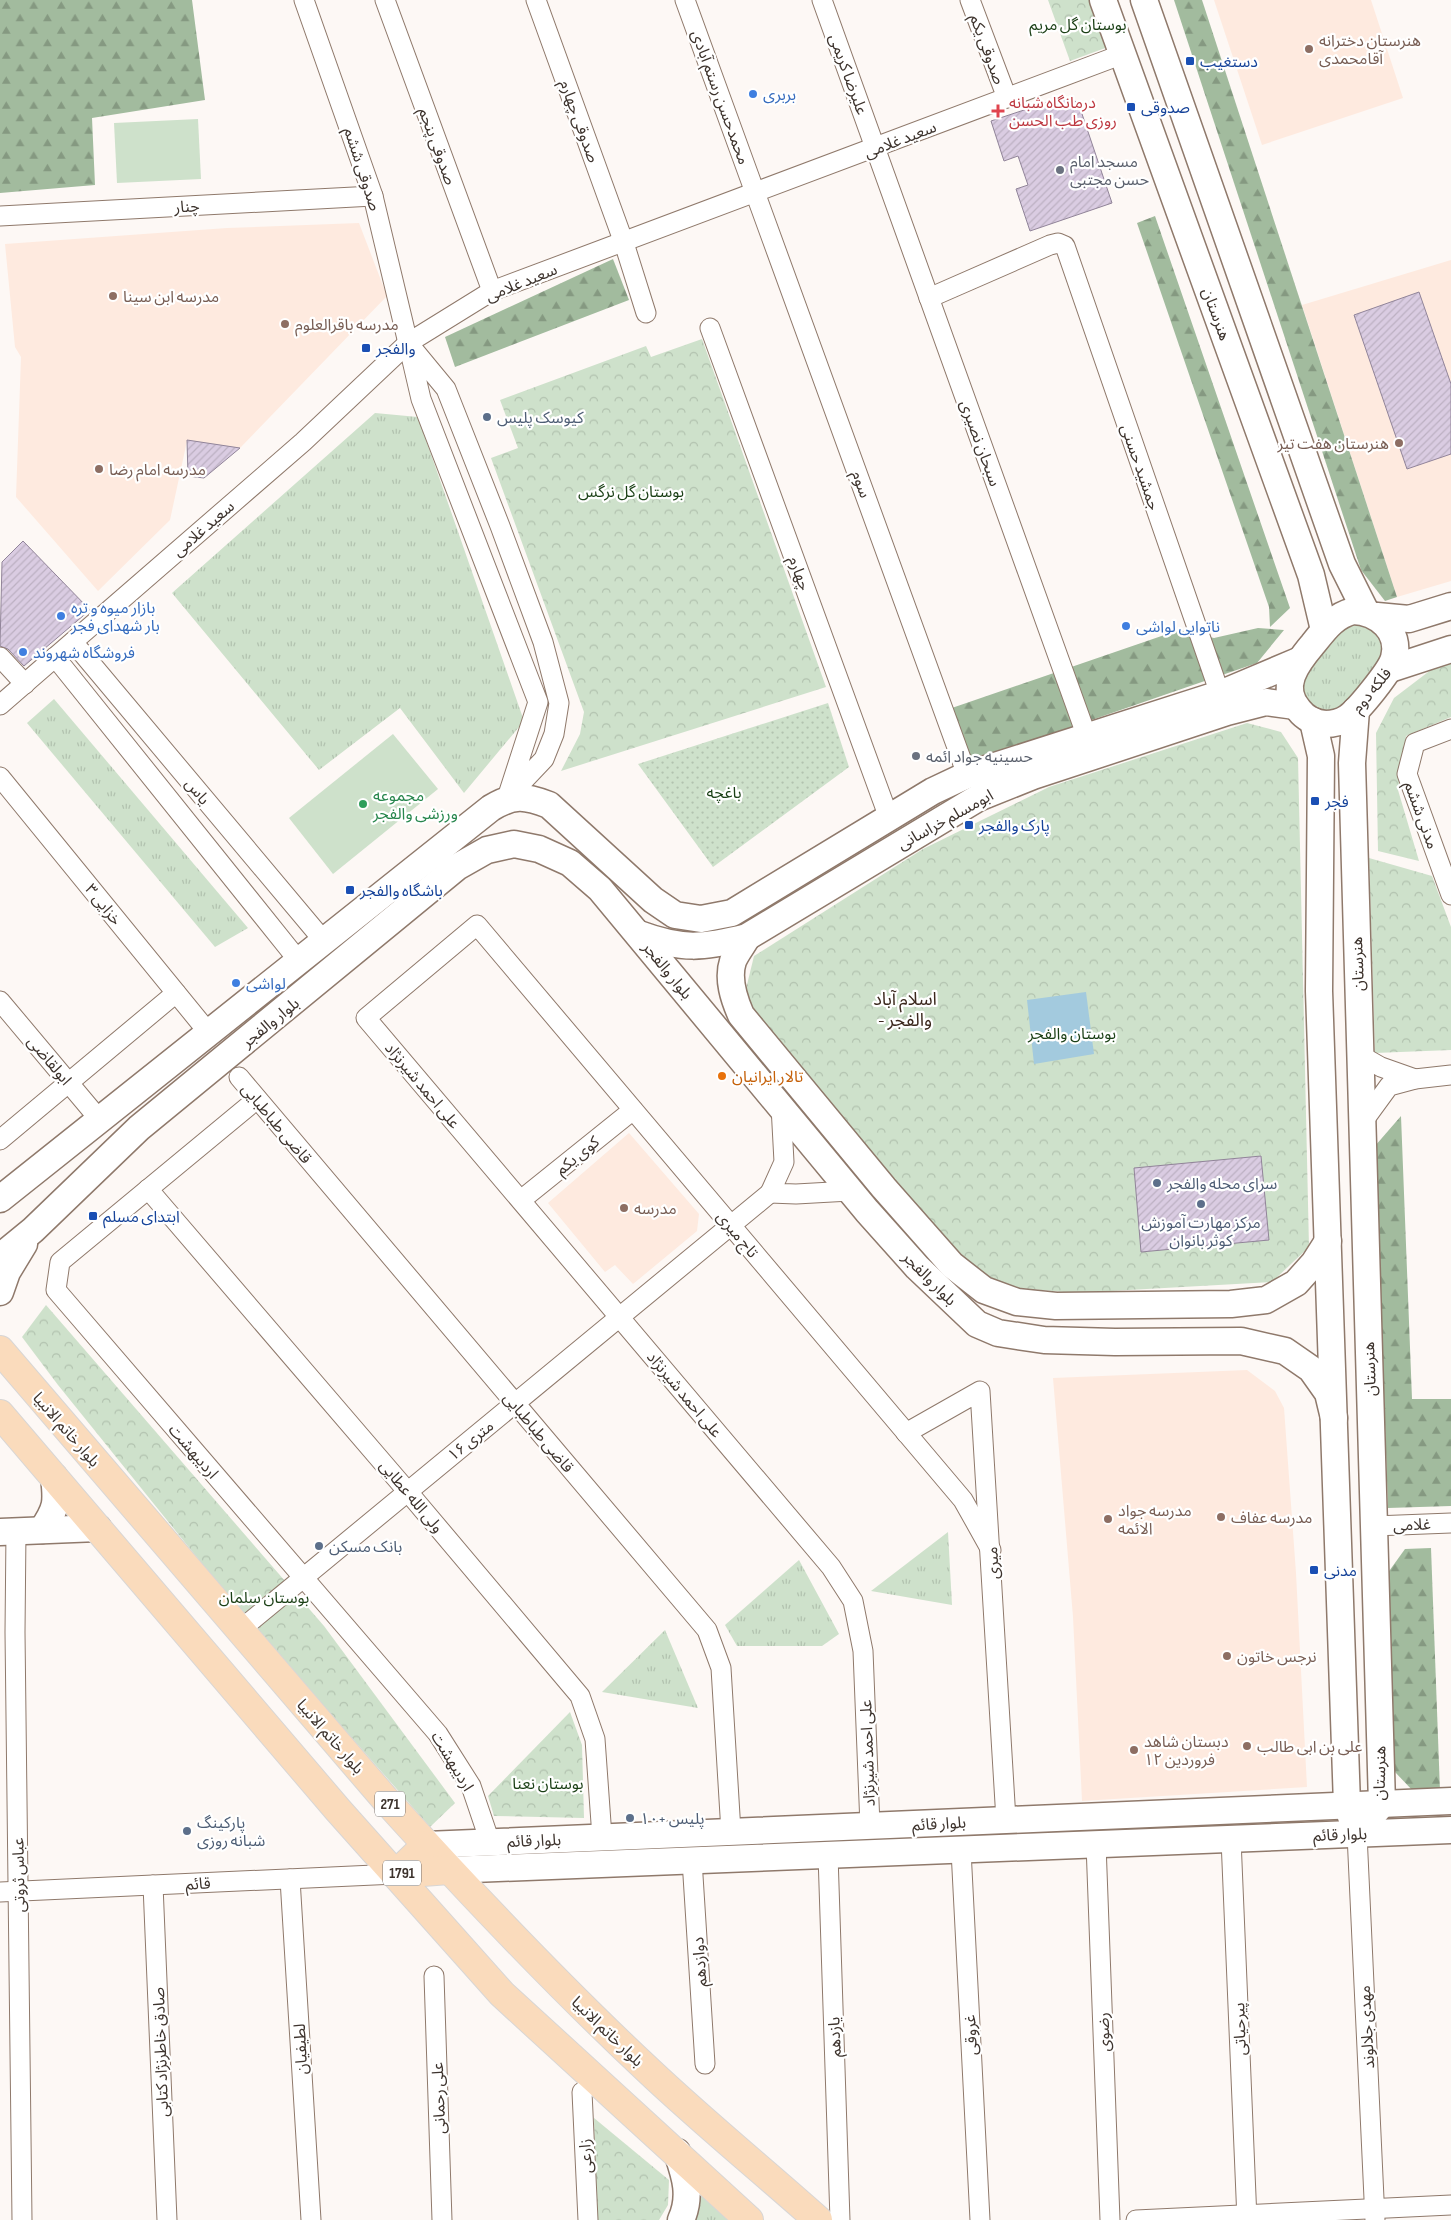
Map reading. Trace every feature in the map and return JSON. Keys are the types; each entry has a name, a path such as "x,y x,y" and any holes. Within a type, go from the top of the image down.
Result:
{"main road":[{"name":"هنرستان","path":"1103,0 1311,575 1324,630"},
{"path":"1144,0 1342,564 1371,614"},
{"path":"1124,54 1159,40"},
{"path":"1304,714 1290,695 1289,683 1292,672 1332,621 1342,614 1354,611 1409,619 1451,606"},
{"name":"فلکه دوم","path":"1304,714 1324,724 1336,723 1347,718 1390,669 1394,658 1395,646 1392,634 1386,624 1371,614"},
{"path":"1390,669 1451,649"},
{"name":"ابومسلم خراسانی","path":"507,798 530,798 549,805 653,900 675,915 701,919 732,913 933,791 967,775 1220,694 1298,662"},
{"name":"ابومسلم خراسانی","path":"639,934 665,943 688,946 716,945 747,937 978,798 1032,776 1227,712 1266,702 1304,714"},
{"name":"هنرستان","path":"1356,710 1352,757 1382,1804 1357,1834"},
{"name":"هنرستان","path":"1304,714 1321,756 1319,991 1347,1805 1357,1834"},
{"name":"بلوار والفجر","path":"0,1199 322,940 491,808 507,798"},
{"name":"بلوار والفجر","path":"0,1257 33,1230 139,1128 457,867 487,850 514,844 539,849 570,863 600,889 850,1191 917,1267 977,1324 998,1332 1044,1340 1115,1342 1241,1341 1285,1352 1311,1370 1328,1393 1334,1418"},
{"name":"بلوار والفجر","path":"747,937 733,962 733,997 741,1015 884,1188 952,1265 984,1290 1017,1302 1056,1306 1232,1304 1266,1300 1296,1283 1314,1264 1328,1242"},
{"path":"322,940 342,963"},
{"path":"298,960 317,983"},
{"path":"0,1292 7,1272 33,1230"},
{"name":"بلوار خاتم الانبیا","path":"0,1350 449,1870 518,1943 649,2071 818,2220"},
{"name":"271","path":"0,1414 332,1802 502,1994 594,2080 677,2152 750,2220"},
{"path":"42,1530 52,1516 57,1503 54,1477"},
{"path":"92,1521 98,1513 113,1505 116,1485"},
{"path":"8,1531 42,1530 92,1521 125,1518 150,1525"},
{"name":"بلوار قائم","path":"426,1845 1451,1801"},
{"name":"بلوار قائم","path":"449,1870 1451,1830"},
{"name":"1791","path":"396,1874 426,1845"},
{"name":"1791","path":"396,1874 449,1870"},
{"path":"677,2152 688,2187 688,2201 681,2220"}],"street":[{"name":"صدوقی ششم","path":"304,0 374,196 422,399 538,702 507,798"},
{"name":"صدوقی پنجم","path":"385,0 492,291"},
{"name":"صدوقی چهارم","path":"536,0 624,243"},
{"name":"محمدحسن رستم آبادی","path":"685,0 756,194"},
{"name":"علیرضا کریمی","path":"822,0 876,148"},
{"name":"صدوقی یکم","path":"970,0 1007,98"},
{"name":"سعید غلامی","path":"0,705 303,442 408,342 492,291 756,194 1124,54"},
{"name":"سبحان نصیری","path":"876,148 1087,737"},
{"name":"سوم","path":"756,194 967,775"},
{"name":"چنار","path":"0,216 374,196"},
{"path":"624,243 646,313"},
{"name":"جمشید حسنی","path":"929,298 1058,243 1065,246 1220,694"},
{"name":"چهارم","path":"710,328 889,818"},
{"path":"408,342 446,389 543,642 559,703 554,734 544,759 507,798"},
{"name":"یاس","path":"73,642 322,940"},
{"path":"0,657 25,684"},
{"name":"یاس","path":"56,657 298,960"},
{"name":"مدنی ششم","path":"1451,728 1415,742 1407,774 1451,895"},
{"name":"خزایی ۳","path":"0,777 208,1032"},
{"name":"علی احمد شیرنژاد","path":"477,925 366,1018 831,1567 852,1601 863,1651 870,1826"},
{"name":"تاج میری","path":"477,925 963,1500 991,1550"},
{"path":"0,1140 176,993"},
{"name":"ابولقاضی","path":"0,1001 99,1119"},
{"path":"1360,1055 1381,1067 1415,1078"},
{"path":"1362,1123 1389,1086 1415,1078 1451,1074"},
{"name":"قاضی طباطبایی","path":"238,1077 707,1630 721,1668 731,1832"},
{"name":"اردیبهشت","path":"257,1099 60,1262 56,1290 438,1734 471,1786 490,1842"},
{"path":"781,1106 784,1162 770,1193 796,1194 850,1191"},
{"name":"کوی یکم","path":"521,1200 633,1110"},
{"name":"ولی الله عطایی","path":"148,1189 580,1696 595,1739 602,1838"},
{"name":"۱۶ متری","path":"240,1630 770,1193"},
{"name":"میری","path":"906,1433 980,1391 1006,1820"},
{"name":"غلامی","path":"1374,1526 1451,1523"},
{"name":"عباس ثروتی","path":"8,1531 15,1632 9,1892 22,2220"},
{"name":"مهدی جلالوند","path":"1357,1834 1375,2214"},
{"name":"پیرحیاتی","path":"1231,1839 1247,2217"},
{"name":"رضوی","path":"1096,1844 1110,2220"},
{"name":"غروقی","path":"961,1850 980,2220"},
{"name":"یازدهم","path":"828,1855 840,2220"},
{"name":"دوازدهم","path":"692,1860 705,2064"},
{"name":"قائم","path":"9,1892 396,1874"},
{"name":"لطیفیان","path":"290,1879 311,2220"},
{"name":"صادق خاطرنژاد کتابی","path":"153,1885 167,2220"},
{"name":"علی رحمانی","path":"434,1976 442,2220"},
{"name":"زارعی","path":"582,2092 588,2220"},
{"path":"1136,2220 1375,2214 1451,2205"}],"shaded area":[{"name":"هنرستان دخترانه آقامحمدی","path":"1214,0 1371,0 1403,98 1262,145"},
{"path":"359,223 387,296 240,448 187,441 170,520 98,591 16,497 21,357 15,347 5,244 227,228"},
{"name":"هنرستان هفت تیر","path":"1451,260 1451,581 1397,597 1302,305"},
{"name":"مدرسه","path":"629,1133 699,1214 697,1231 633,1284 615,1265 605,1272 548,1203"},
{"path":"1247,1370 1275,1391 1284,1408 1296,1573 1307,1787 1082,1801 1073,1617 1053,1378"}],"green space":[{"path":"0,0 192,0 205,100 92,118 95,185 0,193"},
{"name":"بوستان گل مریم","path":"1048,0 1091,0 1108,47 1070,61"},
{"path":"1174,0 1202,0 1397,597 1385,601 1361,570"},
{"path":"198,119 201,179 117,183 114,123"},
{"path":"1155,216 1290,608 1270,627 1269,607 1137,223"},
{"path":"613,259 629,300 455,367 445,337"},
{"name":"بوستان گل نرگس","path":"702,339 826,687 561,771 580,734 584,712 491,458 518,448 500,400 646,346 651,357"},
{"path":"375,413 418,417 524,721 464,793 400,708 319,770 172,593"},
{"path":"1361,622 1378,631 1387,657 1349,704 1329,714 1317,713 1299,691 1300,675 1328,643 1350,623"},
{"path":"1258,628 1284,630 1257,663 964,764 946,710 1179,630 1214,638"},
{"path":"1451,662 1451,717 1406,736 1398,790 1419,861 1378,851 1376,733 1394,698 1436,666"},
{"path":"54,699 248,928 215,947 27,723"},
{"name":"باغچه","path":"828,703 849,767 713,867 638,764"},
{"name":"بوستان والفجر","path":"1247,723 1281,732 1298,758 1309,1247 1272,1282 1075,1293 997,1286 945,1243 744,997 754,956 923,849 1049,787"},
{"name":"مجموعه ورزشی والفجر","path":"393,734 438,789 333,874 289,818"},
{"path":"1369,858 1432,876 1451,927 1451,1050 1375,1053"},
{"path":"1401,1116 1412,1399 1451,1399 1451,1506 1388,1508 1375,1146"},
{"name":"بوستان سلمان","path":"46,1305 324,1626 455,1803 430,1827 237,1607 58,1385 22,1337"},
{"path":"948,1532 952,1605 871,1591"},
{"path":"1431,1548 1440,1791 1414,1792 1394,1771 1387,1574 1405,1549"},
{"path":"799,1560 839,1634 822,1646 737,1646 725,1625"},
{"path":"665,1630 698,1708 602,1692"},
{"name":"بوستان نعنا","path":"570,1712 582,1745 584,1818 494,1816 488,1796"},
{"path":"594,2118 669,2180 668,2205 659,2220 596,2220"},
{"path":"697,2187 735,2220 686,2220"}],"water":[{"path":"1086,992 1094,1054 1034,1064 1027,1000"}],"building":[{"path":"1060,98 1078,102 1112,203 1030,231 1016,189 1028,185 1018,156 1004,161 991,121"},
{"path":"1419,292 1451,384 1451,454 1407,469 1354,315"},
{"path":"187,440 240,448 204,478 188,476"},
{"path":"23,541 90,610 24,666 8,649 0,646 2,562"},
{"name":"مرکز مهارت آموزش کوثر بانوان","path":"1261,1156 1269,1240 1141,1252 1134,1168"}],"place":[{"name":"هنرستان دخترانه آقامحمدی","path":"1309,49"},
{"name":"دستغیب","path":"1190,61"},
{"name":"بربری","path":"753,94"},
{"name":"صدوقی","path":"1131,107"},
{"name":"درمانگاه شبانه روزی طب الحسن","path":"998,111"},
{"name":"مسجد امام حسن مجتبی","path":"1060,170"},
{"name":"مدرسه ابن سینا","path":"113,296"},
{"name":"مدرسه باقرالعلوم","path":"285,324"},
{"name":"والفجر","path":"366,348"},
{"name":"کیوسک پلیس","path":"487,417"},
{"name":"هنرستان هفت تیر","path":"1399,443"},
{"name":"مدرسه امام رضا","path":"99,469"},
{"name":"بازار میوه و تره‌ بار شهدای فجر","path":"61,616"},
{"name":"ناتوایی لواشی","path":"1126,626"},
{"name":"فروشگاه شهروند","path":"23,652"},
{"name":"حسینیه جواد ائمه","path":"916,756"},
{"name":"فجر","path":"1315,801"},
{"name":"مجموعه ورزشی والفجر","path":"363,804"},
{"name":"پارک والفجر","path":"969,825"},
{"name":"باشگاه والفجر","path":"350,890"},
{"name":"لواشی","path":"236,983"},
{"name":"تالار ایرانیان","path":"722,1076"},
{"name":"سرای محله والفجر","path":"1157,1183"},
{"name":"مرکز مهارت آموزش کوثر بانوان","path":"1201,1204"},
{"name":"مدرسه","path":"624,1208"},
{"name":"ابتدای مسلم","path":"93,1216"},
{"name":"مدرسه عفاف","path":"1221,1517"},
{"name":"مدرسه جواد الائمه","path":"1108,1519"},
{"name":"بانک مسکن","path":"319,1546"},
{"name":"مدنی","path":"1314,1570"},
{"name":"نرجس خاتون","path":"1227,1656"},
{"name":"علی بن ابی طالب","path":"1247,1746"},
{"name":"دبستان شاهد ۱۲ فروردین","path":"1134,1750"},
{"name":"پلیس +۱۰","path":"630,1818"},
{"name":"پارکینگ شبانه روزی","path":"187,1831"}],"district":[{"name":"اسلام آباد - والفجر","path":"905,1009"}]}
